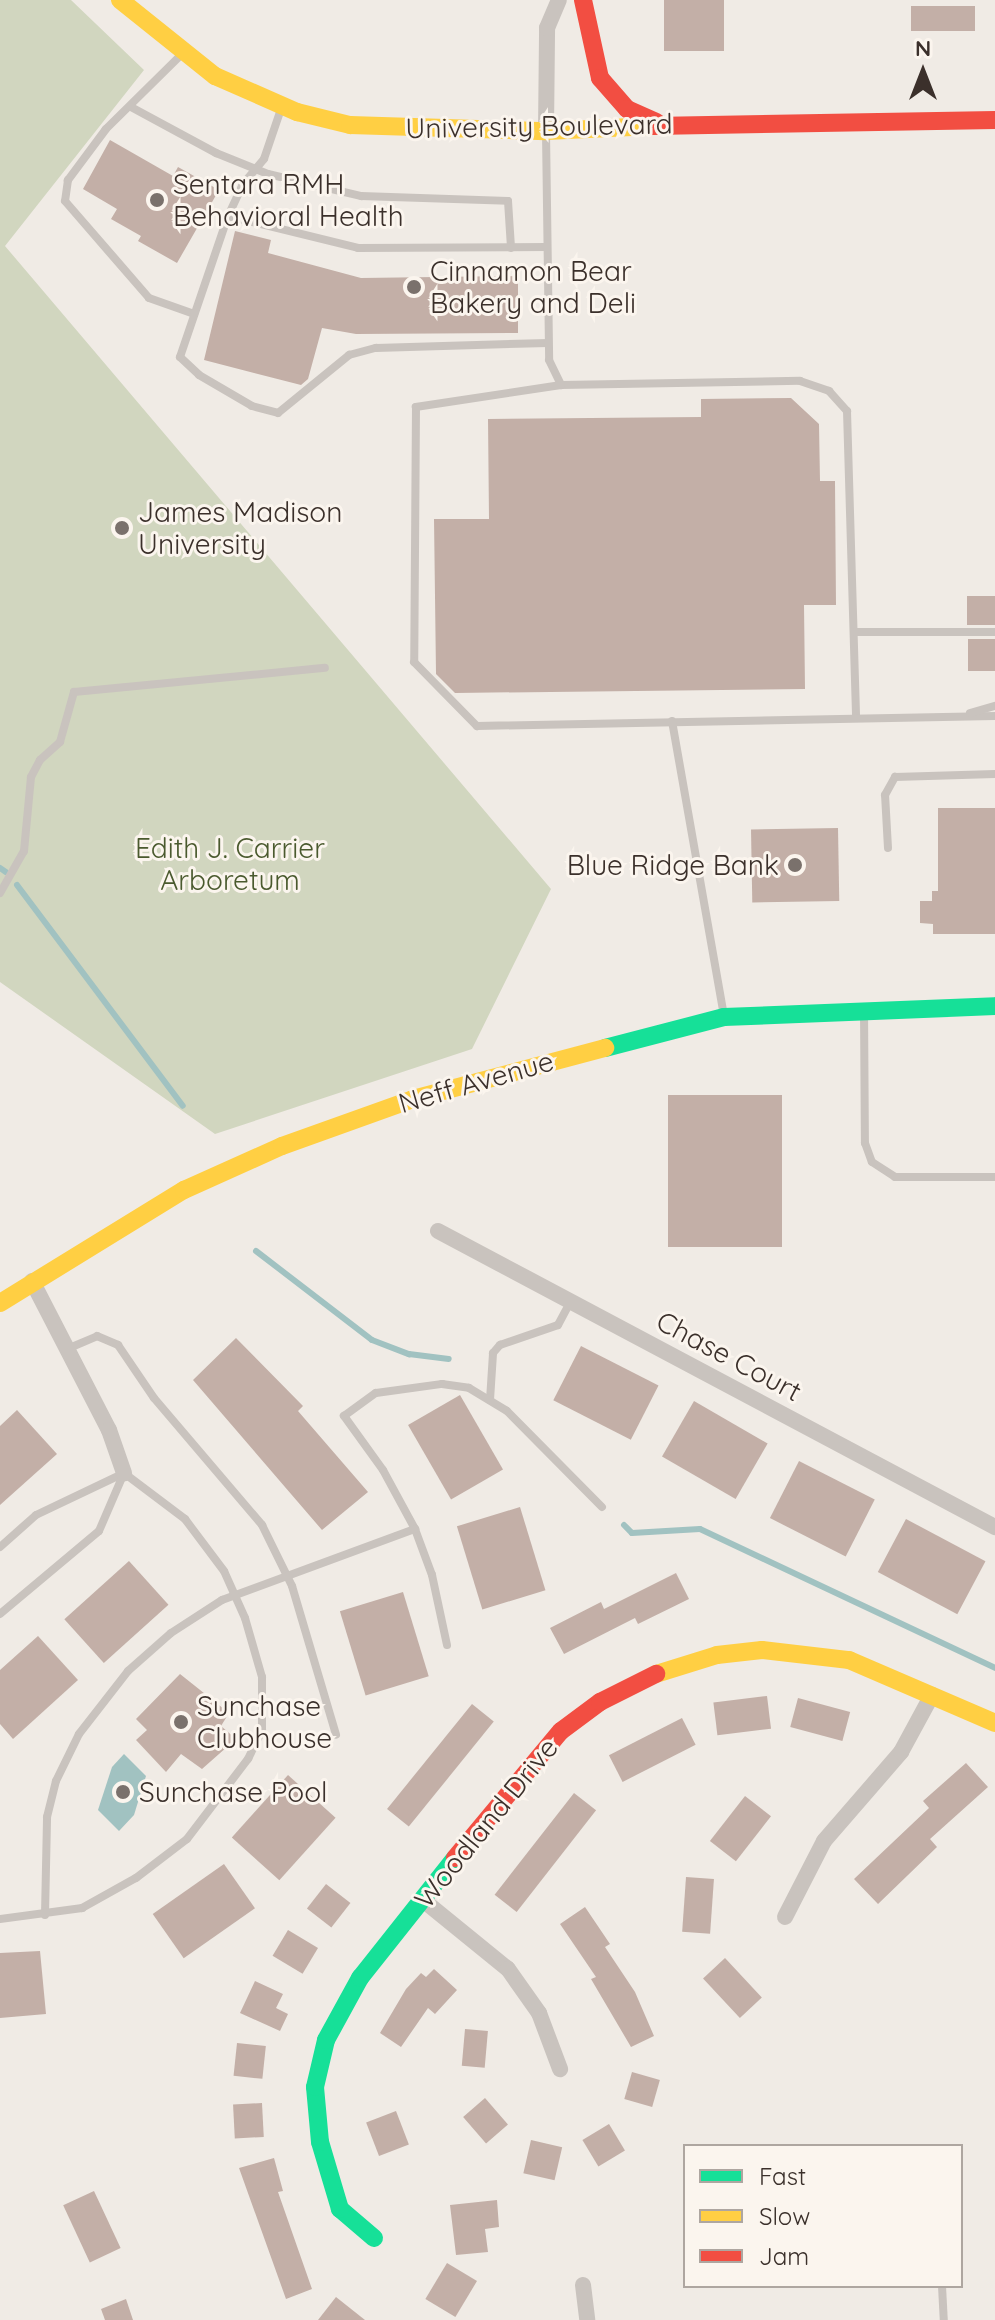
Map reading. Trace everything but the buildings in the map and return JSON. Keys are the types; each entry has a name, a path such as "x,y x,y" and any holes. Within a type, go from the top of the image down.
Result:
{"street":[{"name":"University Boulevard","path":"120,0 215,76 282,106 350,125 404,131 546,131 661,124 995,120"},
{"path":"546,131 547,28 559,0"},
{"path":"583,0 595,64 608,91 627,109 661,124"},
{"name":"Neff Avenue","path":"0,1303 184,1190 326,1129 426,1095 724,1017 864,1008 995,1006"},
{"name":"Chase Court","path":"438,1231 995,1527"},
{"path":"32,1281 109,1430 124,1473"},
{"name":"Woodland Drive","path":"374,2238 340,2209 314,2116 315,2087 326,2040 348,1996 549,1742 600,1702 660,1672 717,1655 792,1650 849,1660 995,1723"},
{"path":"785,1917 824,1841 901,1752 932,1695"},
{"path":"423,1900 508,1969 539,2013 560,2069"},
{"path":"583,2285 587,2320"}],"lane":[{"path":"184,51 106,129 68,180 65,201 149,298 194,314"},
{"path":"282,106 257,171 243,184 228,216 180,357 199,375 252,406 278,413 349,355 376,348 548,343"},
{"path":"131,107 257,171 361,196 508,201 511,248"},
{"path":"546,131 548,343 551,369 561,385"},
{"path":"228,216 358,248 547,247"},
{"path":"856,717 850,421 834,395 800,381 561,385 416,407 414,662 477,726 995,716"},
{"path":"854,632 995,632"},
{"path":"0,893 24,851 31,777 40,760 60,742 74,692 325,668"},
{"path":"953,717 995,706"},
{"path":"672,721 724,1017"},
{"path":"888,848 885,795 895,777 995,774"},
{"path":"864,1008 865,1143 872,1162 895,1177 995,1177"},
{"path":"490,1400 493,1353 500,1345 558,1325 570,1302"},
{"path":"66,1349 97,1336 118,1345 154,1398 249,1507 287,1574 336,1735"},
{"path":"447,1645 432,1575 415,1529 383,1470 344,1416 376,1393 442,1384 469,1388 490,1400 602,1507"},
{"path":"0,1547 36,1515 124,1473"},
{"path":"0,1919 45,1915 110,1897 174,1849 254,1749 264,1722 264,1691 235,1594 190,1524 124,1473"},
{"path":"0,1614 99,1531 124,1473"},
{"path":"45,1915 47,1817 72,1745 101,1702 146,1654 186,1622 235,1594 415,1529"},
{"path":"942,2288 944,2320"}],"green space":[{"name":"Edith J. Carrier Arboretum","path":"0,0 71,0 144,70 5,246 551,889 472,1049 215,1134 0,982"}],"water":[{"name":"Sunchase Pool","path":"124,1754 146,1776 134,1815 119,1831 98,1810 112,1767"}],"waterway":[{"path":"0,868 6,872"},
{"path":"17,885 183,1106"},
{"path":"256,1251 372,1340 409,1354 449,1359"},
{"path":"624,1525 632,1533 700,1529 995,1668"}],"traffic: fast":[{"path":"605,1048 724,1017 995,1006"},
{"path":"374,2238 340,2209 320,2142 315,2087 326,2040 360,1978 455,1858"}],"traffic: slow":[{"path":"120,0 215,76 297,112 350,125 546,131 653,126"},
{"path":"0,1303 184,1190 282,1146 413,1099 605,1048"},
{"path":"656,1674 717,1655 762,1650 849,1660 995,1723"}],"traffic: jam":[{"path":"583,0 600,78 627,109 656,122"},
{"path":"653,126 995,120"},
{"path":"455,1858 561,1731 600,1702 656,1674"}],"place":[{"name":"Sentara RMH Behavioral Health","path":"157,200"},
{"name":"Cinnamon Bear Bakery and Deli","path":"414,287"},
{"name":"James Madison University","path":"122,528"},
{"name":"Blue Ridge Bank","path":"795,865"},
{"name":"Sunchase Clubhouse","path":"181,1722"},
{"name":"Sunchase Pool","path":"123,1792"}]}
